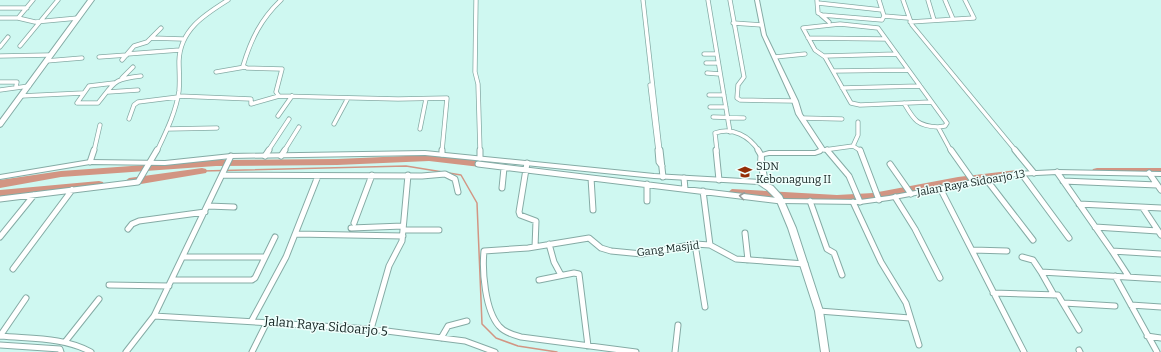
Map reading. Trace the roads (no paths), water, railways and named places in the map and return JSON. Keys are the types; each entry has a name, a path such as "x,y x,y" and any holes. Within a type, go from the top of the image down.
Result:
{"main road":[{"path":"0,125 91,0"},
{"path":"0,177 90,162 150,165 231,157 442,154 479,161 580,173 663,177 684,180 748,180 764,183 779,198 805,264 819,311 825,352"}],"street":[{"path":"18,18 33,0"},
{"path":"20,46 58,0"},
{"path":"0,199 132,184 138,181 150,165 167,129 178,97 180,50 183,39 188,29 196,20 228,0"},
{"path":"245,68 243,66 247,48 255,30 263,17 281,0"},
{"path":"476,0 475,72 478,84 479,161 504,168 526,167 519,212 520,215 536,221 535,247"},
{"path":"642,0 659,162 662,166 663,177"},
{"path":"708,0 730,132"},
{"path":"730,0 744,77 738,85 737,99 795,101"},
{"path":"757,0 762,25 801,118 824,150 849,176 860,199"},
{"path":"879,0 884,16"},
{"path":"903,0 909,20 942,64 1033,172"},
{"path":"928,0 934,20"},
{"path":"945,0 953,19"},
{"path":"884,16 909,20 974,18 965,0"},
{"path":"819,14 818,2 882,10"},
{"path":"0,8 27,8"},
{"path":"819,14 882,20 884,16"},
{"path":"819,14 829,22"},
{"path":"825,18 842,17"},
{"path":"0,18 18,18 33,22 77,19"},
{"path":"734,23 762,25"},
{"path":"904,103 918,124 923,126 946,126 947,123 932,102 908,70 878,28 873,26 819,25 803,28 818,52 824,56 834,71 842,88 854,104 932,102"},
{"path":"122,60 135,44 146,43 160,28"},
{"path":"0,47 8,37"},
{"path":"151,38 183,39"},
{"path":"808,38 886,39"},
{"path":"99,57 180,50"},
{"path":"818,52 847,54 897,54"},
{"path":"704,54 716,54"},
{"path":"775,57 805,54"},
{"path":"824,56 847,54"},
{"path":"0,56 50,55"},
{"path":"46,61 82,58"},
{"path":"706,63 718,63"},
{"path":"114,83 92,85 83,93 77,104 98,103 114,83 122,78 133,67"},
{"path":"216,72 245,68 282,69 276,92 279,96"},
{"path":"834,71 908,70"},
{"path":"707,73 720,74"},
{"path":"122,78 141,76"},
{"path":"0,82 17,82 16,86"},
{"path":"0,90 9,90 16,86 28,86"},
{"path":"842,88 920,86"},
{"path":"108,92 138,90"},
{"path":"22,96 83,93"},
{"path":"709,95 724,95"},
{"path":"129,119 134,105 138,102 178,97 251,99 251,104 279,96 426,99 444,98 448,100 442,154"},
{"path":"278,116 292,96"},
{"path":"334,124 348,98"},
{"path":"420,129 426,99"},
{"path":"710,107 726,107"},
{"path":"713,117 744,118"},
{"path":"801,118 842,119"},
{"path":"265,156 289,119"},
{"path":"853,146 858,135 858,122"},
{"path":"90,162 96,145 100,125"},
{"path":"281,156 299,127"},
{"path":"938,127 957,161 971,179"},
{"path":"167,129 217,128"},
{"path":"719,180 714,134 718,132 730,132 746,135 762,155 761,161 765,177 764,183"},
{"path":"762,155 815,153 824,150 853,146 860,149 878,198"},
{"path":"126,352 154,316 184,257 231,157"},
{"path":"890,164 909,192"},
{"path":"502,188 504,168"},
{"name":"Jalan Raya Sidoarjo 13","path":"779,198 810,202 853,202 860,199 895,197 909,192 940,188 971,179 986,179 1033,172 1161,174"},
{"path":"1057,172 1129,277"},
{"path":"580,173 591,178 779,198"},
{"path":"1021,173 1069,238"},
{"path":"1149,173 1161,190"},
{"path":"224,174 318,176 445,174 455,179 458,192"},
{"path":"354,223 372,175"},
{"path":"371,329 389,266 401,244 408,175"},
{"path":"252,320 296,234 318,176"},
{"path":"591,178 593,210"},
{"path":"986,179 1033,240"},
{"path":"684,180 685,188"},
{"path":"1063,181 1157,185"},
{"path":"647,184 647,201"},
{"path":"940,188 1024,352"},
{"path":"13,269 72,190"},
{"path":"703,191 710,245"},
{"path":"0,237 34,195"},
{"path":"895,197 915,229 940,278"},
{"path":"810,202 827,249 834,252 842,275"},
{"path":"853,202 881,262 906,304 919,345"},
{"path":"1079,204 1161,208"},
{"path":"128,229 132,224 139,220 206,209 234,207"},
{"path":"1143,208 1160,233"},
{"path":"1095,227 1160,233"},
{"path":"351,228 403,231"},
{"path":"296,234 439,230"},
{"path":"745,233 748,260"},
{"path":"172,280 249,281 255,278 275,237"},
{"name":"Gang Masjid","path":"588,346 521,337 511,334 498,326 490,308 484,251 535,247 589,238 606,250 642,254 696,244 710,245 736,259 805,264"},
{"path":"549,244 553,258 561,275"},
{"path":"696,244 705,307"},
{"path":"973,250 1007,251"},
{"path":"1112,251 1161,254"},
{"path":"184,257 265,257"},
{"path":"1022,257 1033,260 1054,295"},
{"path":"1041,272 1161,279"},
{"path":"539,280 576,273 580,275 588,346 636,352"},
{"path":"1115,276 1157,352"},
{"path":"109,285 169,286"},
{"path":"993,293 1059,296 1079,330"},
{"path":"26,298 2,336 0,345 60,349 61,352"},
{"path":"65,342 99,299"},
{"path":"1064,303 1115,306"},
{"path":"1131,305 1161,307"},
{"path":"819,311 910,318"},
{"name":"Jalan Raya Sidoarjo 5","path":"154,316 252,320 371,329 465,341 495,352"},
{"path":"441,338 448,326 467,321"},
{"path":"252,352 267,322"},
{"path":"675,352 678,325"},
{"path":"2,336 65,342 76,344 91,352"},
{"path":"1147,336 1161,338"}],"waterway":[{"path":"0,184 61,174 216,163 337,162 429,158 489,165"},
{"path":"202,171 406,166 461,175 477,203 482,324 496,338 518,346 557,352"},
{"path":"129,182 202,171"},
{"path":"1097,171 1161,171"},
{"path":"732,193 837,199 873,197 958,181 1017,173"},
{"path":"0,194 99,185"}],"place":[{"name":"SDN Kebonagung II","path":"745,172"}]}
